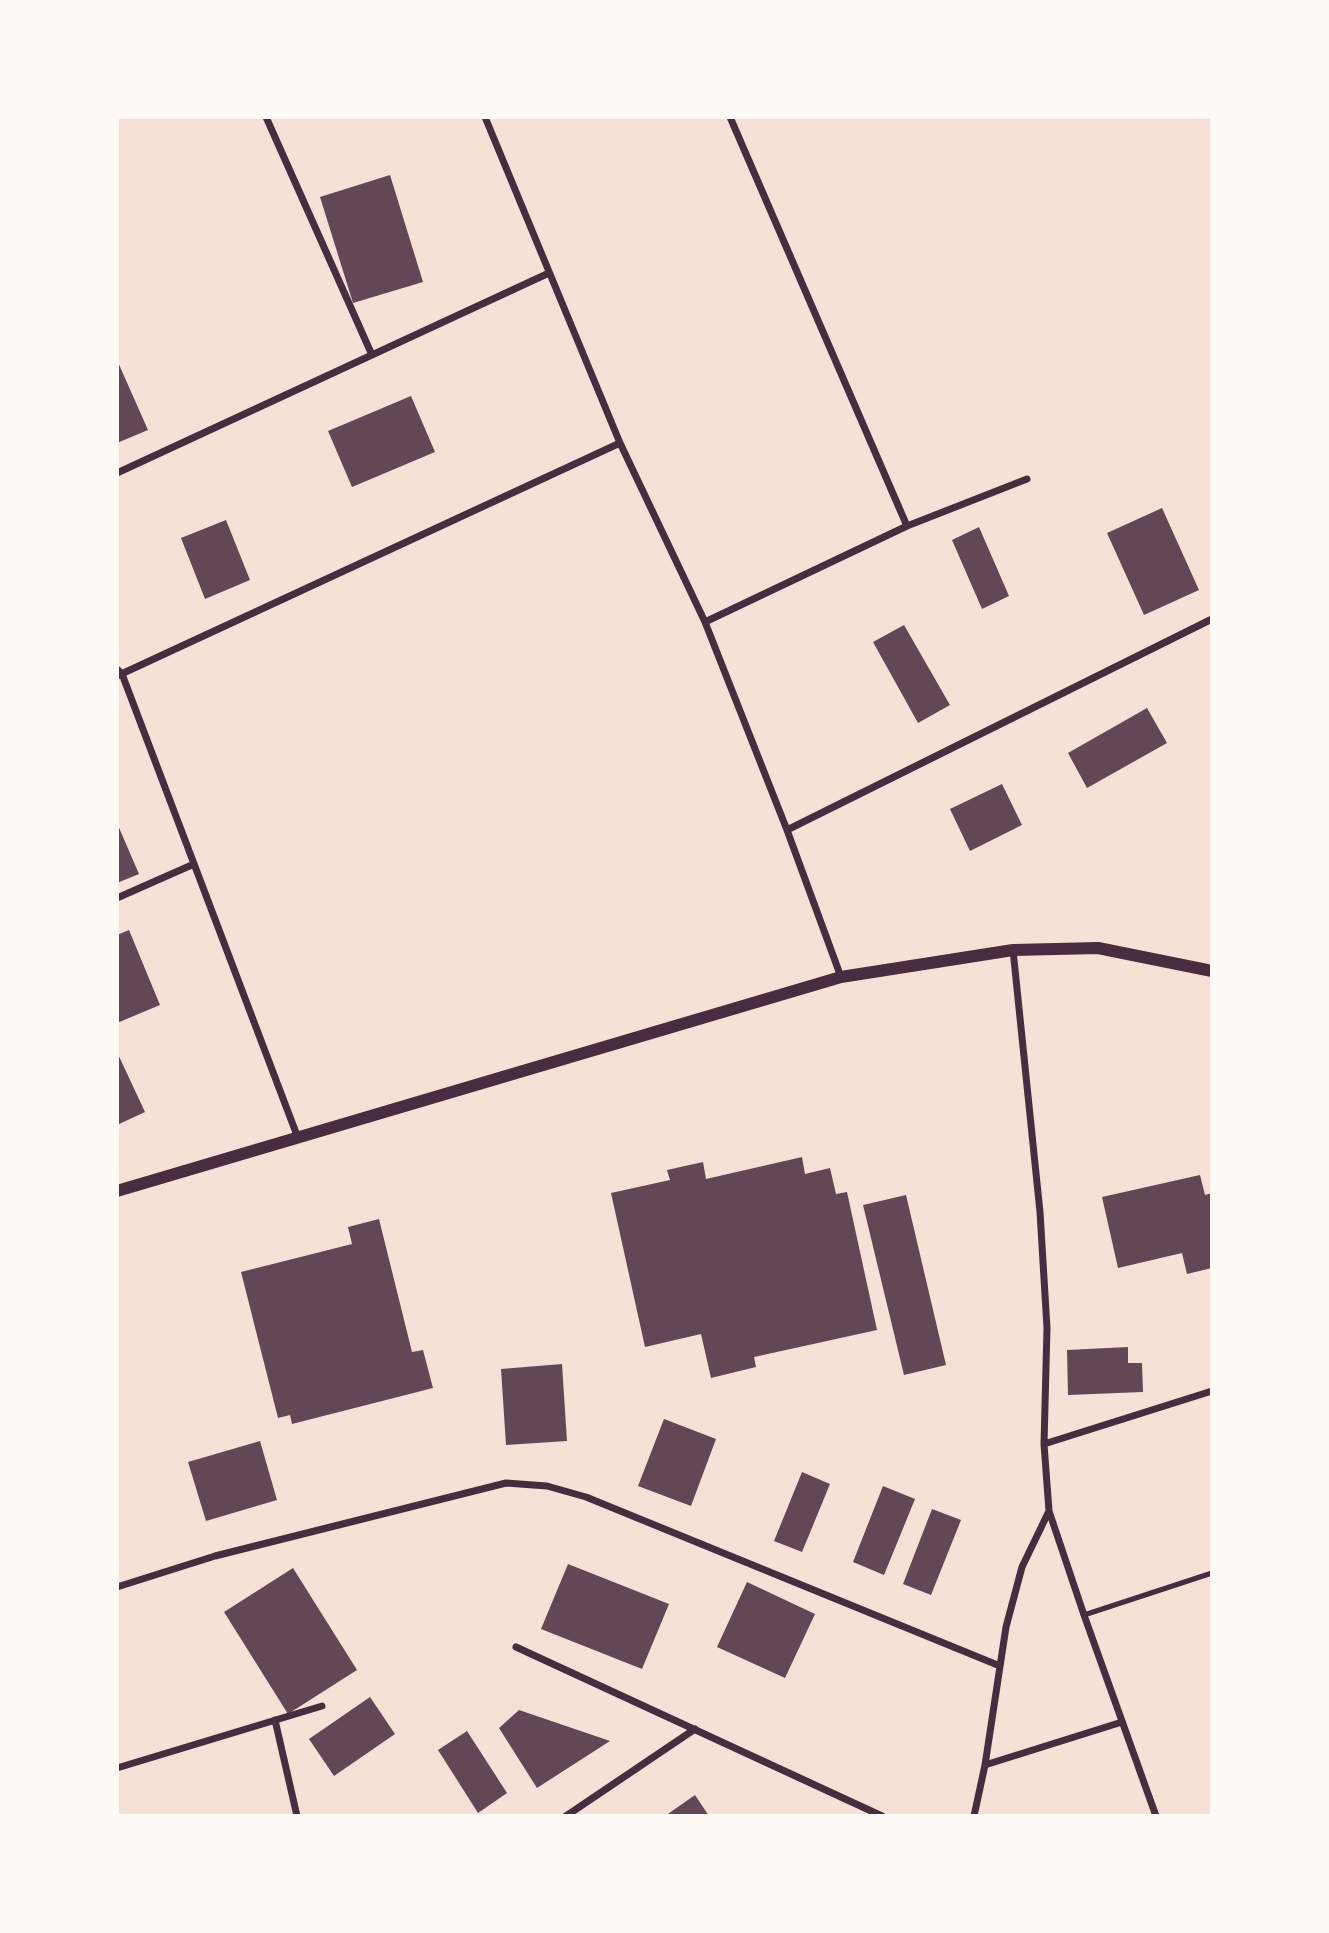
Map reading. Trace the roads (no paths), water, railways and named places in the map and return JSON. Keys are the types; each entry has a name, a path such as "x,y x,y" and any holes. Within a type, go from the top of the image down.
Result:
{"street":[{"path":"266,117 372,355"},
{"path":"485,117 620,443 705,622 787,830 841,977"},
{"path":"730,117 907,526"},
{"path":"117,473 549,273"},
{"path":"298,1138 119,673 620,443"},
{"path":"705,622 907,526 1027,478"},
{"path":"787,830 1212,619"},
{"path":"117,898 194,864"},
{"path":"117,1191 841,977 1013,950 1098,948 1212,971"},
{"path":"1013,950 1040,1212 1047,1328 1044,1444 1049,1511 1156,1816"},
{"path":"1044,1444 1212,1391"},
{"path":"117,1587 215,1556 506,1483 547,1486 586,1497 1000,1666"},
{"path":"974,1816 985,1765 1006,1627 1022,1567 1049,1511"},
{"path":"516,1647 883,1816"},
{"path":"117,1768 322,1706"},
{"path":"275,1720 297,1816"},
{"path":"985,1765 1122,1722"},
{"path":"566,1816 695,1729"}],"lane":[{"path":"1084,1615 1212,1573"}]}
